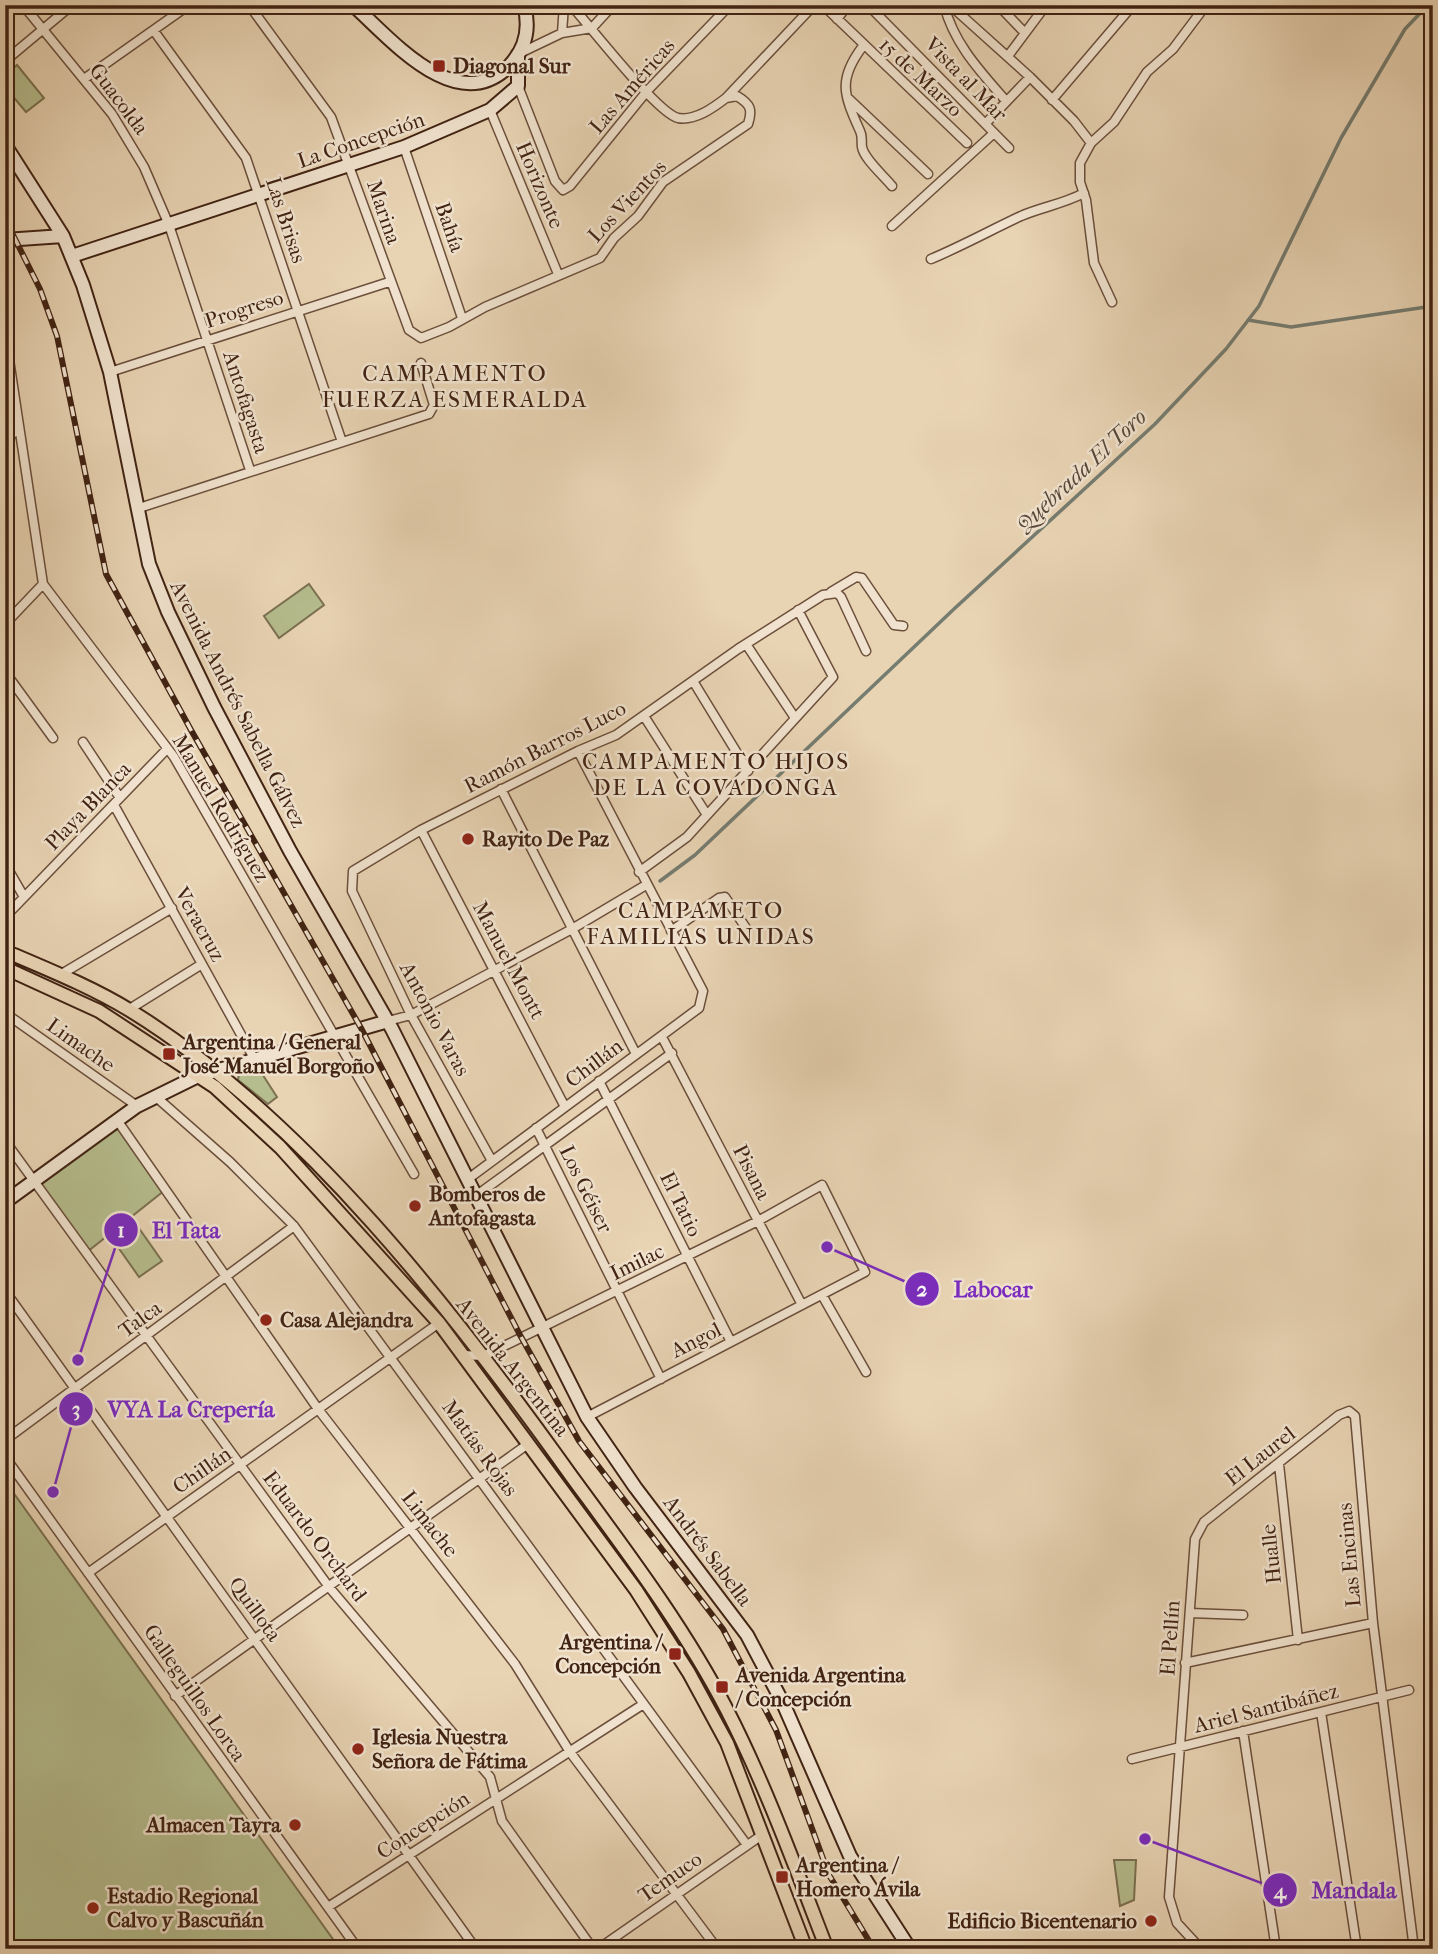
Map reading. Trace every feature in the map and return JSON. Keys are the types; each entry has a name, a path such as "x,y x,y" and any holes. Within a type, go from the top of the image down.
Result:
{"main road":[{"path":"353,5 426,69 451,81 475,82 497,75 518,54"},
{"path":"518,86 518,54 526,32 524,5"},
{"name":"La Concepción","path":"72,256 404,147 490,110 518,86"},
{"name":"Avenida Andrés Sabella Gálvez","path":"5,145 63,236 72,256 110,372 136,509 158,587 214,707 311,888 388,1021 468,1179"},
{"path":"5,240 63,236"},
{"name":"Avenida Argentina","path":"5,951 60,975 128,1010 215,1071 348,1198 483,1356 656,1593 704,1669 744,1744 827,1949"},
{"name":"Avenida Argentina","path":"5,968 99,1011 198,1076 280,1147 439,1323 636,1590 681,1661 727,1743 806,1949"},
{"path":"5,1202 137,1106 198,1076 388,1021"},
{"name":"Andrés Sabella","path":"468,1179 587,1417 642,1496 747,1635 783,1703 850,1856 910,1949"}],"street":[{"name":"Guacolda","path":"23,5 131,142 169,225"},
{"path":"5,61 72,5"},
{"path":"83,79 189,5"},
{"name":"Marina","path":"249,5 326,108 409,330"},
{"path":"562,33 564,5"},
{"path":"571,5 647,91 656,105 675,117 686,118 710,110 726,98 814,5"},
{"path":"518,54 562,33 592,27 612,5"},
{"name":"Las Américas","path":"563,190 570,186 647,91 730,5"},
{"name":"15 de Marzo","path":"823,5 967,144"},
{"path":"836,19 848,5"},
{"name":"Vista al Mar","path":"868,5 1009,148"},
{"path":"944,5 949,23 967,55 1006,101"},
{"path":"950,5 1030,77 1074,121 1091,143"},
{"path":"998,5 1025,33"},
{"path":"1008,56 1046,5"},
{"path":"1052,100 1133,5"},
{"path":"1112,302 1094,263 1079,169 1091,143 1114,122 1147,72 1173,49 1206,5"},
{"name":"Las Brisas","path":"154,31 246,158 342,442"},
{"path":"863,46 846,72 844,86 862,135 863,151 892,186"},
{"path":"986,122 1030,77"},
{"name":"Horizonte","path":"518,86 555,181 563,190"},
{"name":"Los Vientos","path":"409,330 421,338 429,337 462,318 600,258 614,238 638,216 663,182 748,124 752,112 748,103 737,96 726,98"},
{"path":"848,99 928,174"},
{"name":"Horizonte","path":"490,110 558,274"},
{"path":"892,226 994,133"},
{"name":"Bahía","path":"404,147 462,318"},
{"path":"931,260 1022,216 1060,205 1084,193"},
{"name":"Antofagasta","path":"169,225 250,470"},
{"name":"Progreso","path":"110,372 389,282"},
{"name":"Manuel Rodríguez","path":"5,333 43,583 166,750 174,757 414,1174"},
{"path":"136,509 429,414 434,405 421,363"},
{"path":"5,442 19,427"},
{"name":"Ramón Barros Luco","path":"352,891 353,871 358,865 502,789 617,734 746,644 856,577 862,578 894,625 903,626"},
{"path":"5,624 43,583"},
{"path":"828,593 841,597 866,651"},
{"path":"639,872 687,837 833,677 798,610"},
{"path":"746,644 795,718"},
{"path":"5,673 53,738"},
{"path":"692,681 748,771"},
{"path":"644,716 707,816"},
{"name":"Veracruz","path":"83,742 255,1060"},
{"name":"Playa Blanca","path":"5,917 166,750"},
{"path":"578,751 671,931 719,898 725,897 746,928"},
{"path":"502,789 636,1054"},
{"name":"Manuel Montt","path":"421,830 565,1107"},
{"path":"6,866 24,897"},
{"path":"388,1021 411,1015 572,929 646,885"},
{"name":"Antonio Varas","path":"352,891 411,1015 492,1161"},
{"path":"60,975 172,908"},
{"name":"Chillán","path":"468,1179 699,1008 704,999 703,991 671,931"},
{"path":"128,1010 202,964"},
{"name":"Limache","path":"5,1013 137,1106"},
{"name":"Pisana","path":"662,1037 802,1305"},
{"path":"477,1195 672,1053"},
{"name":"El Tatio","path":"599,1081 731,1342"},
{"name":"Matías Rojas","path":"155,1097 230,1162 294,1226 392,1356 642,1705 747,1845"},
{"name":"Limache","path":"117,1121 318,1409 516,1664 569,1752 716,1947"},
{"name":"Los Géiser","path":"536,1128 661,1379"},
{"name":"Eduardo Orchard","path":"5,1141 148,1334 329,1587 490,1777 498,1798 502,1821 596,1949"},
{"name":"Imilac","path":"463,1355 483,1356 758,1221 822,1185 865,1272"},
{"name":"Talca","path":"5,1440 294,1226"},
{"name":"Angol","path":"587,1417 865,1272"},
{"name":"Quillota","path":"5,1291 477,1949"},
{"path":"822,1295 866,1373"},
{"name":"Chillán","path":"88,1573 439,1323"},
{"name":"El Laurel","path":"1197,1533 1204,1522 1339,1415 1349,1411"},
{"name":"Las Encinas","path":"1349,1411 1355,1416 1373,1623 1414,1949"},
{"path":"176,1696 528,1444"},
{"name":"Galleguillos Lorca","path":"5,1457 358,1949"},
{"name":"Hualle","path":"1279,1464 1298,1640"},
{"name":"El Pellín","path":"1197,1533 1185,1663 1170,1903 1177,1923 1201,1949"},
{"path":"1190,1613 1243,1615"},
{"path":"1185,1663 1373,1623"},
{"name":"Ariel Santibáñez","path":"1132,1759 1409,1690"},
{"name":"Concepción","path":"328,1907 642,1705"},
{"path":"1321,1712 1357,1949"},
{"path":"1243,1731 1276,1949"},
{"name":"Temuco","path":"596,1949 762,1835"}],"green space":[{"path":"17,65 44,98 26,112 5,87 5,75"},
{"path":"309,584 324,605 279,638 264,616"},
{"path":"259,1069 277,1097 268,1104 238,1080 239,1073"},
{"path":"117,1120 165,1190 87,1252 35,1180"},
{"path":"136,1224 162,1261 139,1277 113,1240"},
{"path":"5,1481 340,1949 5,1949"},
{"path":"1114,1860 1136,1860 1134,1900 1120,1906"}],"waterway":[{"name":"Quebrada El Toro","path":"660,881 695,855 954,609 1155,424 1226,349 1259,306 1341,138 1405,29 1428,5"},
{"path":"1248,320 1291,327 1433,306"}],"railway":[{"path":"5,219 40,289 57,336 106,574 191,730 361,1028 520,1335 579,1441 723,1629 776,1730 829,1875 874,1949"}],"place":[{"name":"Diagonal Sur","path":"439,66"},
{"name":"Rayito De Paz","path":"468,839"},
{"name":"Argentina / General José Manuel Borgoño","path":"169,1054"},
{"name":"Bomberos de Antofagasta","path":"415,1206"},
{"name":"Labocar","path":"827,1247"},
{"name":"Casa Alejandra","path":"266,1320"},
{"name":"El Tata","path":"78,1360"},
{"name":"VYA La Crepería","path":"53,1492"},
{"name":"Argentina / Concepción","path":"675,1654"},
{"name":"Avenida Argentina / Concepción","path":"722,1687"},
{"name":"Iglesia Nuestra Señora de Fátima","path":"358,1749"},
{"name":"Almacen Tayra","path":"295,1825"},
{"name":"Mandala","path":"1145,1839"},
{"name":"Argentina / Homero Ávila","path":"782,1877"},
{"name":"Estadio Regional Calvo y Bascuñán","path":"93,1908"},
{"name":"Edificio Bicentenario","path":"1151,1921"}],"district":[{"name":"CAMPAMENTO FUERZA ESMERALDA","path":"455,386"},
{"name":"CAMPAMENTO HIJOS DE LA COVADONGA","path":"716,774"},
{"name":"CAMPAMETO FAMILIAS UNIDAS","path":"701,923"}]}
